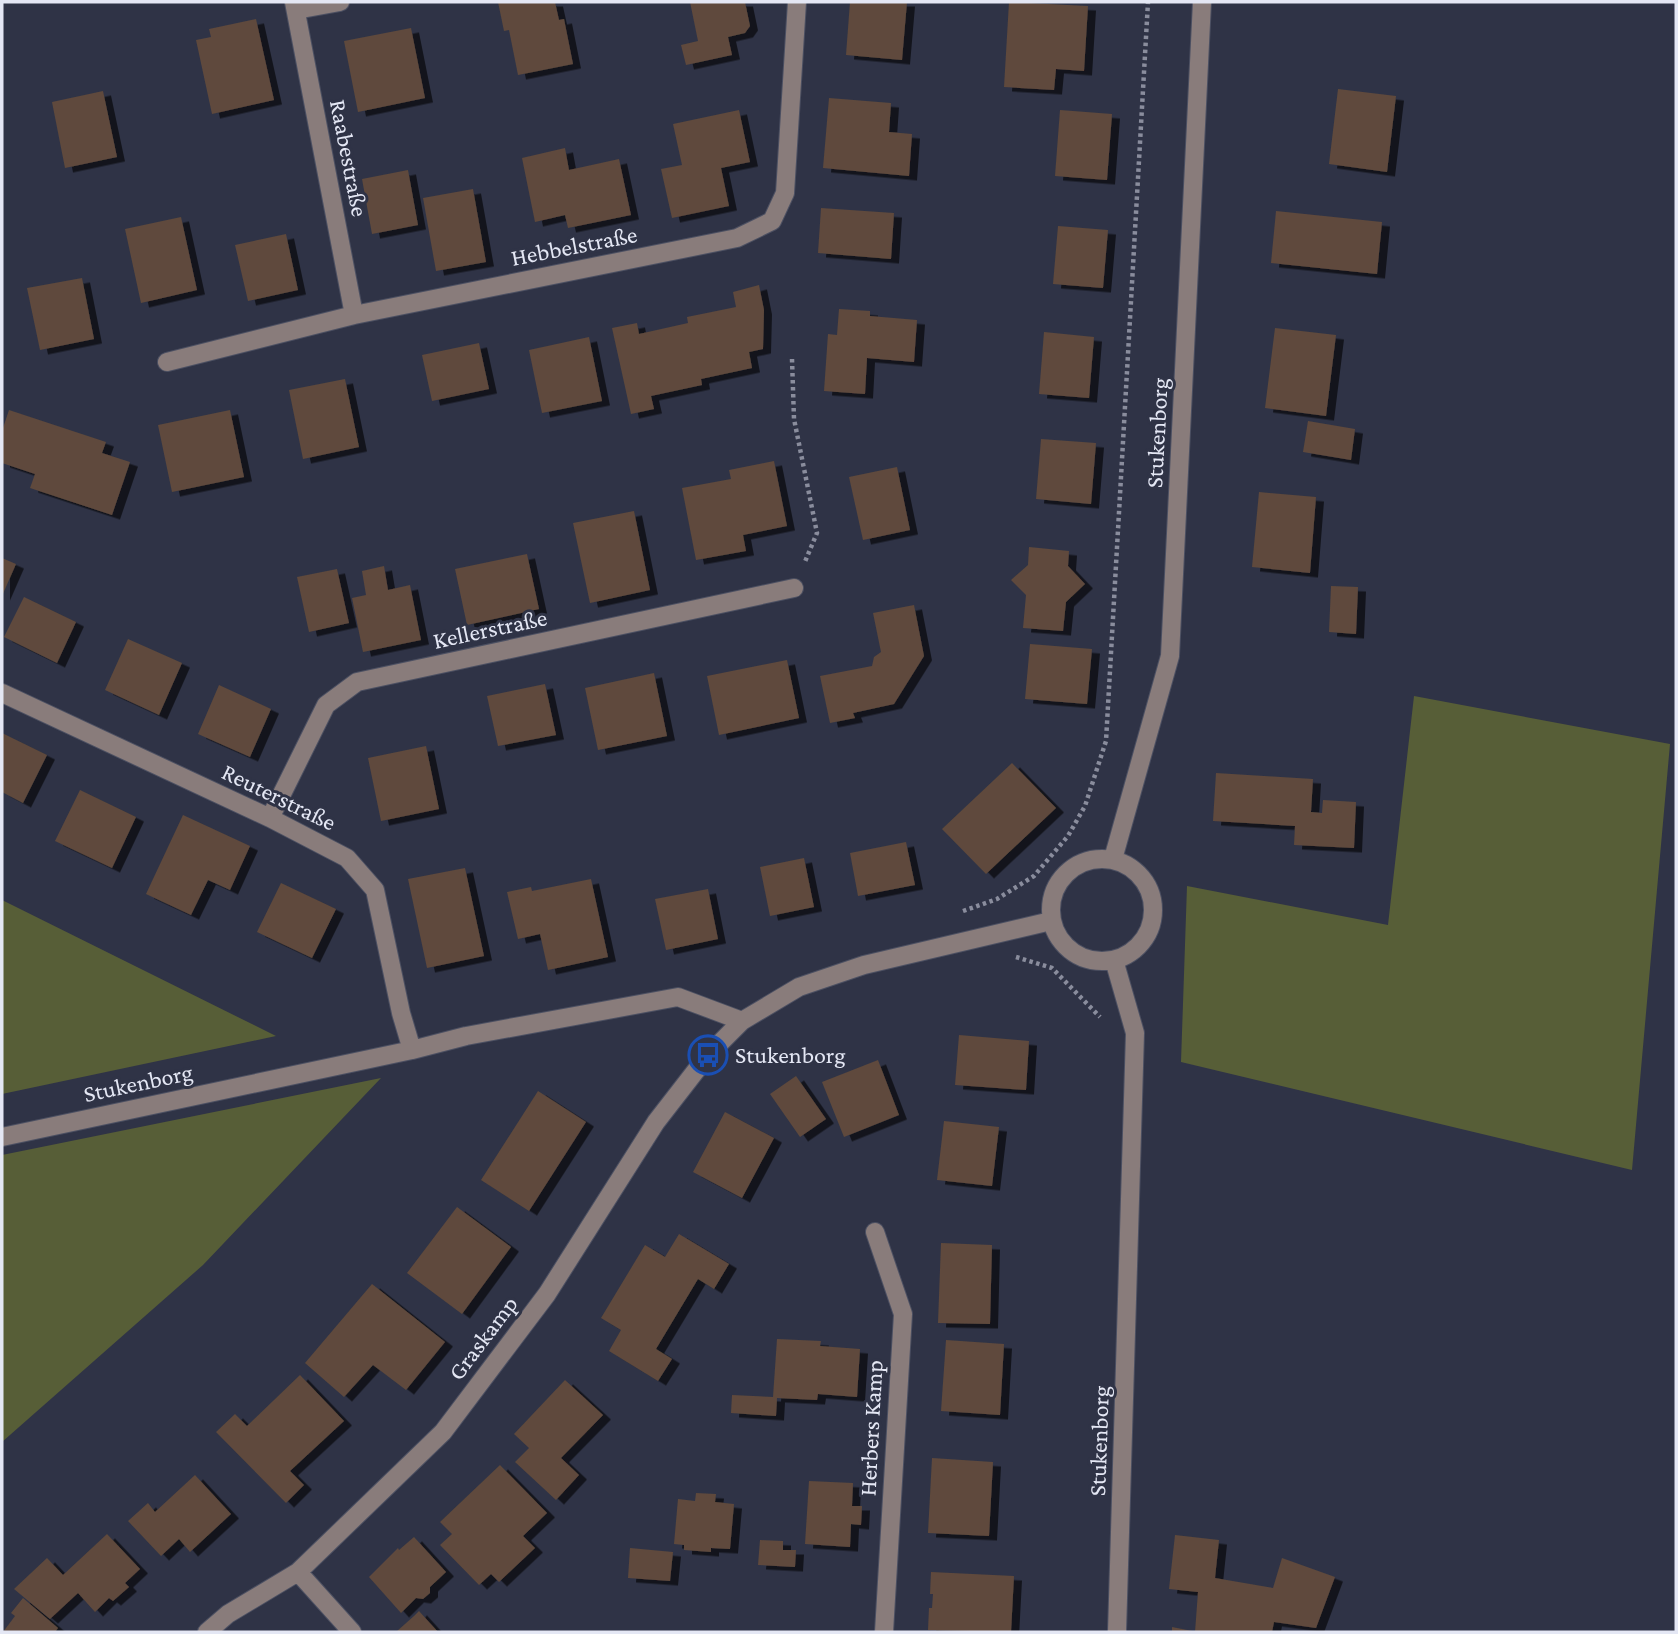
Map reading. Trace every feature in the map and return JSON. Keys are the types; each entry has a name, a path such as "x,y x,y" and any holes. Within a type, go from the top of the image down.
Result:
{"street":[{"name":"Raabestraße","path":"340,2 295,6 354,314"},
{"name":"Hebbelstraße","path":"167,362 354,314 737,238 772,220 785,192 797,2"},
{"name":"Stukenborg","path":"1113,859 1170,656 1202,2"},
{"name":"Kellerstraße","path":"270,818 326,705 357,682 794,588"},
{"name":"Reuterstraße","path":"2,693 270,818 347,859 375,890 401,1013 412,1050"},
{"path":"1087,859 1113,859 1134,869 1149,886 1154,909 1149,932 1135,949 1114,960 1094,961 1075,954 1059,940 1051,921 1052,895 1065,873 1087,859"},
{"path":"742,1021 799,987 864,965 1051,921"},
{"name":"Stukenborg","path":"1114,960 1135,1033 1117,1632"},
{"name":"Stukenborg","path":"2,1137 412,1050 466,1036 678,997 742,1021"},
{"name":"Graskamp","path":"207,1632 228,1614 298,1572 443,1432 547,1294 656,1122 708,1055 742,1021"},
{"name":"Herbers Kamp","path":"875,1231 903,1314 884,1632"},
{"path":"298,1572 352,1632"}],"path":[{"path":"1108,1025 1052,968 1016,958 997,899 1034,876 1068,836 1086,806 1106,741 1148,2"},
{"path":"792,359 794,419 817,533 794,588"}],"green space":[{"path":"1414,696 1670,744 1632,1170 1181,1062 1187,886 1388,925"},
{"path":"2,900 276,1036 2,1094"},
{"path":"381,1078 203,1265 2,1442 2,1155"}],"building":[{"path":"498,2 555,2 559,20 564,19 573,64 518,75 509,30 504,31"},
{"path":"690,2 745,2 750,26 745,33 728,37 732,55 686,65 681,45 698,41"},
{"path":"850,2 907,2 902,60 846,55"},
{"path":"1009,2 1088,6 1084,71 1056,69 1054,90 1004,87"},
{"path":"256,19 274,100 212,114 196,40 211,37 209,29"},
{"path":"411,28 425,98 358,112 344,41"},
{"path":"1338,89 1396,96 1387,172 1329,164"},
{"path":"103,91 117,157 65,168 52,102"},
{"path":"829,98 891,103 889,132 912,134 909,176 823,168"},
{"path":"739,110 750,162 721,168 729,206 672,218 661,169 682,165 673,124"},
{"path":"1060,110 1112,114 1107,180 1055,176"},
{"path":"565,148 569,170 619,159 631,215 568,228 565,215 535,222 522,158"},
{"path":"408,170 418,225 372,234 362,179"},
{"path":"473,189 486,262 436,271 423,198"},
{"path":"821,208 894,213 891,259 818,253"},
{"path":"1276,211 1382,222 1377,274 1271,263"},
{"path":"181,217 197,290 141,303 125,229"},
{"path":"1058,226 1108,230 1103,288 1053,284"},
{"path":"286,234 298,290 248,301 235,245"},
{"path":"82,278 94,339 40,350 27,288"},
{"path":"759,285 764,310 763,349 749,352 752,368 701,379 702,385 651,396 654,409 631,414 612,328 637,323 639,334 688,323 687,317 736,307 733,292"},
{"path":"839,309 870,311 870,316 917,320 914,362 867,358 865,394 824,391 828,334 837,335"},
{"path":"1275,328 1336,335 1326,416 1265,408"},
{"path":"1044,332 1094,337 1089,398 1039,394"},
{"path":"589,337 602,401 542,413 529,350"},
{"path":"479,343 489,389 432,401 422,355"},
{"path":"345,379 359,447 303,459 289,390"},
{"path":"9,410 106,442 102,453 130,462 112,515 30,488 35,474 2,463 2,431"},
{"path":"230,410 244,477 172,492 158,425"},
{"path":"1308,421 1355,429 1351,460 1303,452"},
{"path":"1041,439 1096,443 1091,504 1036,499"},
{"path":"774,461 787,526 743,535 746,551 696,560 682,488 731,479 729,470"},
{"path":"897,467 910,530 863,540 849,477"},
{"path":"1259,492 1316,497 1310,573 1252,567"},
{"path":"634,511 650,590 590,603 573,523"},
{"path":"1029,547 1069,551 1068,566 1085,584 1066,602 1063,631 1023,628 1026,595 1011,580 1028,565"},
{"path":"527,554 539,609 467,625 455,569"},
{"path":"2,558 16,564 2,596"},
{"path":"384,566 388,590 410,585 421,640 363,652 352,598 366,595 362,571"},
{"path":"337,569 349,623 309,632 297,577"},
{"path":"1331,586 1358,587 1356,634 1329,632"},
{"path":"24,597 76,622 57,663 4,637"},
{"path":"914,605 924,656 894,704 853,713 855,718 830,723 820,676 872,666 874,657 881,652 873,613"},
{"path":"128,639 182,663 159,715 105,690"},
{"path":"1030,644 1092,649 1087,704 1025,699"},
{"path":"787,660 799,718 719,735 707,676"},
{"path":"654,673 667,736 598,750 585,688"},
{"path":"545,684 556,735 498,746 487,696"},
{"path":"219,685 271,709 250,757 198,734"},
{"path":"2,733 47,755 23,803 2,792"},
{"path":"426,746 439,809 381,821 368,758"},
{"path":"1012,763 1056,808 986,874 942,829"},
{"path":"1216,773 1313,779 1311,812 1322,813 1323,800 1356,802 1354,848 1294,845 1295,826 1213,821"},
{"path":"80,790 136,817 112,868 55,841"},
{"path":"183,815 250,846 230,890 208,880 191,915 146,894"},
{"path":"906,842 915,885 858,896 850,853"},
{"path":"804,858 814,907 770,916 760,867"},
{"path":"465,868 484,956 427,968 408,879"},
{"path":"591,879 608,957 548,970 540,934 518,939 507,892 531,887 532,891"},
{"path":"281,883 336,909 312,958 257,932"},
{"path":"708,889 718,939 666,950 655,899"},
{"path":"959,1035 1029,1041 1026,1090 955,1085"},
{"path":"878,1060 899,1115 844,1137 822,1082"},
{"path":"796,1076 826,1119 800,1137 770,1094"},
{"path":"538,1091 586,1122 529,1211 481,1180"},
{"path":"725,1112 774,1138 742,1198 693,1172"},
{"path":"944,1121 999,1127 992,1186 937,1180"},
{"path":"457,1207 511,1247 462,1314 407,1273"},
{"path":"679,1234 729,1264 714,1289 698,1279 656,1349 672,1359 658,1381 609,1351 621,1330 601,1318 645,1245 665,1257"},
{"path":"941,1243 992,1245 990,1324 938,1323"},
{"path":"372,1284 445,1342 406,1390 373,1365 344,1397 305,1363"},
{"path":"777,1339 821,1341 820,1346 860,1349 857,1397 818,1394 817,1400 777,1398 776,1416 731,1413 732,1395 773,1397"},
{"path":"946,1340 1004,1344 1000,1415 941,1411"},
{"path":"300,1375 344,1421 290,1471 304,1485 286,1503 216,1432 235,1414 247,1426"},
{"path":"565,1380 603,1415 561,1458 579,1475 556,1500 515,1462 529,1448 514,1434"},
{"path":"932,1458 993,1462 989,1536 928,1533"},
{"path":"500,1465 547,1513 523,1536 535,1548 499,1582 491,1574 479,1585 440,1545 452,1534 440,1522"},
{"path":"195,1475 231,1514 190,1552 179,1539 161,1556 128,1521 148,1503 155,1512"},
{"path":"809,1481 853,1483 852,1506 862,1506 861,1525 851,1524 850,1547 805,1544"},
{"path":"696,1493 716,1494 715,1502 734,1504 730,1549 711,1548 711,1552 684,1550 684,1545 674,1544 678,1499 695,1501"},
{"path":"107,1534 140,1569 125,1583 129,1587 113,1601 109,1598 95,1612 78,1593 50,1619 14,1589 47,1558 63,1575"},
{"path":"1175,1535 1219,1540 1215,1578 1273,1588 1282,1558 1335,1577 1316,1628 1274,1622 1272,1632 1195,1632 1198,1592 1169,1589"},
{"path":"414,1537 446,1572 430,1587 430,1593 423,1599 416,1598 401,1613 369,1577 398,1548 399,1550"},
{"path":"760,1540 783,1541 783,1550 796,1550 795,1567 758,1565"},
{"path":"630,1548 673,1552 670,1581 628,1578"},
{"path":"931,1572 1014,1576 1011,1632 928,1630 933,1594 930,1594"},
{"path":"23,1598 58,1628 55,1632 3,1632 15,1616 11,1613"},
{"path":"419,1611 438,1632 396,1632 414,1616"},
{"path":"1172,1627 1192,1631 1192,1632 1172,1632"}],"place":[{"name":"Stukenborg","path":"708,1055"}]}
